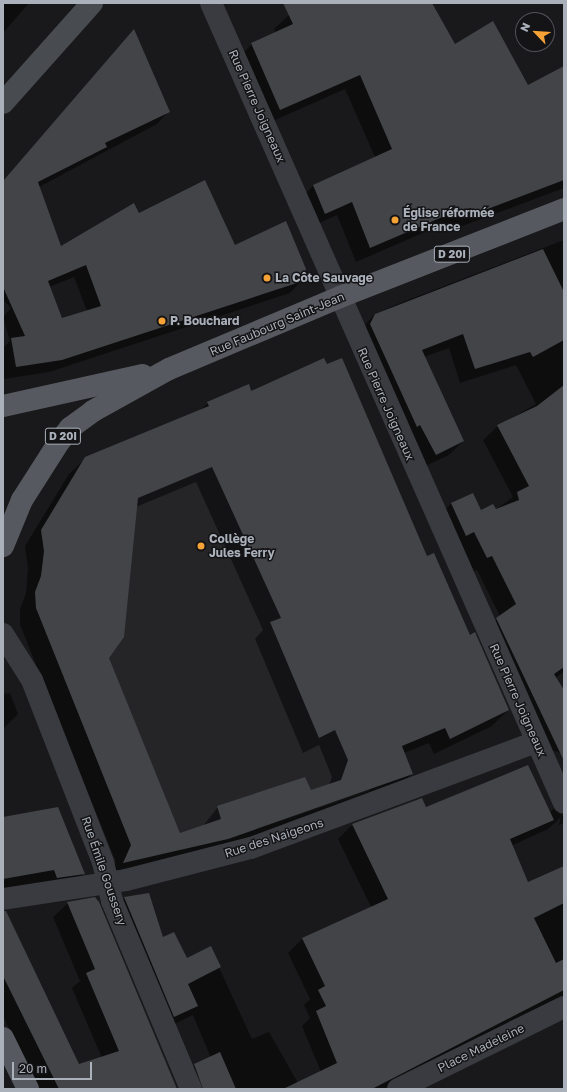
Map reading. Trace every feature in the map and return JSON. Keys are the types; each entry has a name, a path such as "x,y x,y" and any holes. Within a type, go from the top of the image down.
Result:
{"main road":[{"name":"Rue Faubourg Saint-Jean","path":"169,369 340,297 564,210"},
{"name":"D 20I","path":"3,406 169,369"},
{"name":"D 20I","path":"3,546 26,494 70,428 169,369"},
{"path":"3,1038 28,1089"}],"street":[{"path":"3,103 92,3"},
{"name":"Rue Pierre Joigneaux","path":"211,3 536,742 556,764 564,803"},
{"name":"Rue Émile Goussery","path":"3,634 32,680 103,862 107,882 191,1089"},
{"name":"Rue des Naigeons","path":"3,899 107,882 251,848 536,742"},
{"name":"Place Madeleine","path":"398,1089 564,1007"}],"shaded area":[{"name":"Collège Jules Ferry","path":"249,384 265,427 350,743 370,791 228,839 133,860 132,847 36,608 35,592 41,578 44,551 41,530 85,457 209,406 207,402"}],"building":[{"path":"283,3 432,3 455,44 493,21 528,85 564,66 564,180 464,218 461,209 370,248 352,202 325,214 313,185 392,149 360,75 280,110 251,43 293,24"},
{"path":"134,29 170,112 105,143 107,147 38,182 61,246 134,203 139,213 205,180 235,245 286,221 306,269 303,281 62,360 16,367 11,338 25,336 3,287 3,181","holes":["86,265 101,306 62,318 48,281"]},
{"path":"543,249 564,292 564,340 533,357 530,352 475,369 463,334 422,350 464,441 436,455 420,425 417,427 370,324 375,314"},
{"path":"324,358 327,364 342,358 427,556 434,553 470,635 475,632 509,710 450,739 445,728 402,746 413,774 228,839 123,863 131,845 36,608 35,592 41,576 44,551 41,530 85,457 209,406 207,402 249,384 251,391","holes":["212,467 281,618 270,622 319,738 335,730 348,760 341,780 311,790 305,777 217,806 221,819 180,833 109,658 124,637 138,498"]},
{"path":"564,385 564,667 554,674 564,690 564,761 496,618 516,604 492,556 487,558 474,532 466,536 451,503 473,493 481,510 493,504 496,509 519,500 517,492 529,486 497,425 537,406"},
{"path":"528,765 554,820 510,839 528,882 564,866 564,903 534,918 556,963 564,959 564,990 372,1089 283,1089 337,1063 316,1011 326,1006 318,990 325,986 302,938 388,899 352,824 422,798 426,807"},
{"path":"58,807 85,874 57,878 54,870 3,879 3,817"},
{"path":"149,893 163,937 174,932 187,958 211,946 221,967 188,984 198,1006 174,1017 124,897"},
{"path":"95,897 99,902 177,1089 59,1089 3,976 3,911 6,911 79,1064 119,1051 86,973 95,969 67,902"},
{"path":"220,1052 236,1089 203,1089 194,1064"}],"place":[{"name":"Église réformée de France","path":"395,220"},
{"name":"La Côte Sauvage","path":"267,278"},
{"name":"P. Bouchard","path":"162,321"},
{"name":"Collège Jules Ferry","path":"201,546"}]}
